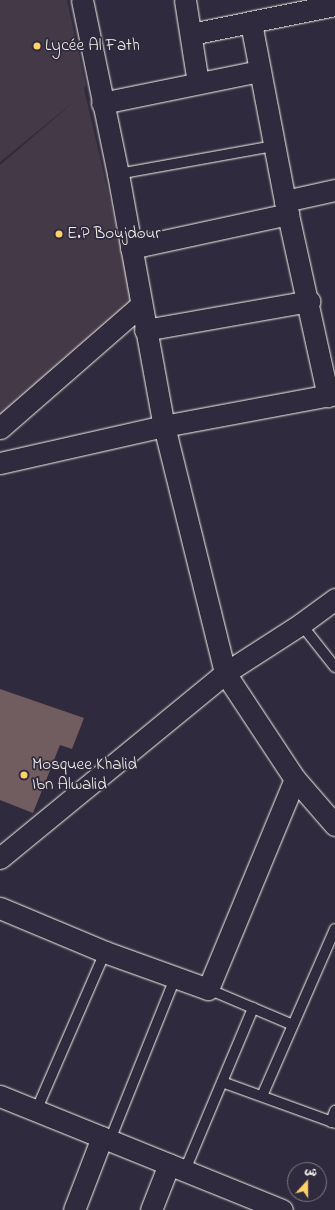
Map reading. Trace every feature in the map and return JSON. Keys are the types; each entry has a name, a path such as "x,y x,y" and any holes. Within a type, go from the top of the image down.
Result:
{"street":[{"path":"82,0 102,103 118,174 145,330 164,426 225,674 296,779 335,825"},
{"path":"184,0 191,34 198,83"},
{"path":"191,34 335,5"},
{"path":"0,463 164,426 331,395 287,208 259,71 251,23"},
{"path":"102,103 259,71"},
{"path":"131,248 287,208 335,190"},
{"path":"145,330 309,301"},
{"path":"0,428 141,305"},
{"path":"0,858 225,674 301,624 335,598"},
{"path":"0,908 105,952 208,989 296,779"},
{"path":"0,1096 282,1210"},
{"path":"74,1210 106,1138"},
{"path":"151,1210 177,1167"}],"lane":[{"path":"118,174 274,146"},
{"path":"301,624 335,667"},
{"path":"262,1096 335,929"},
{"path":"36,1111 105,952"},
{"path":"106,1138 175,978"},
{"path":"208,989 293,1025"},
{"path":"177,1167 222,1082 253,1008"},
{"path":"222,1082 333,1123 335,1111"}],"shaded area":[{"name":"E.P Boujdour","path":"0,0 67,0 86,85 84,88 85,93 134,303 0,417 0,165 76,100 0,162"}],"building":[{"name":"Mosquee Khalid Ibn Alwalid","path":"0,689 84,718 72,749 60,745 33,813 0,800"}],"place":[{"name":"Lycée Al Fath","path":"37,46"},
{"name":"E.P Boujdour","path":"59,234"},
{"name":"Mosquee Khalid Ibn Alwalid","path":"24,775"}]}
